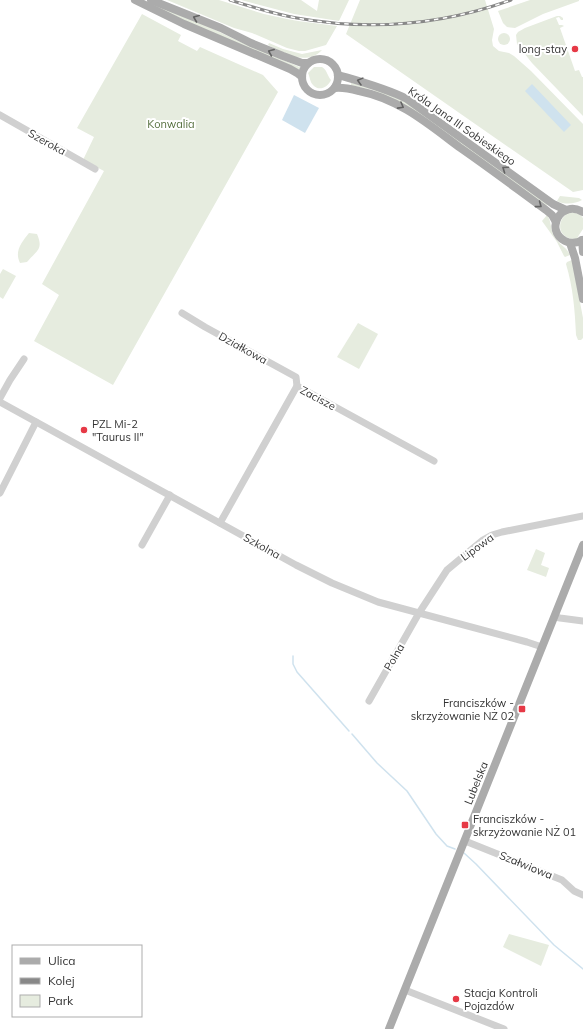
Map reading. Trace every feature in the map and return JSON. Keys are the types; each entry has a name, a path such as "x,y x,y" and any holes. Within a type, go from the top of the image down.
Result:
{"main road":[{"path":"135,0 184,24 290,69 302,77"},
{"path":"151,0 302,63 308,63 317,59 325,60 334,66 338,75 338,82 331,92 322,96 314,95 306,89 302,82 302,77 303,70 308,63"},
{"name":"Króla Jana III Sobieskiego","path":"338,75 377,86 407,99 553,204 566,210"},
{"name":"Króla Jana III Sobieskiego","path":"335,88 348,88 364,92 389,100 406,109 475,157 546,210 552,215 556,222"},
{"path":"583,212 574,209 566,210 561,214 556,222 558,235 563,240 570,243 576,243 582,240 583,252"},
{"path":"570,243 583,299"},
{"name":"Lubelska","path":"389,1029 583,545"}],"street":[{"name":"Szeroka","path":"0,115 95,169"},
{"name":"Działkowa","path":"182,314 296,378 297,386"},
{"path":"0,398 24,359"},
{"name":"Zacisze","path":"220,523 297,386 434,462"},
{"name":"Szkolna","path":"0,402 296,565 332,583 370,599 542,647"},
{"path":"0,493 36,422"},
{"path":"142,545 170,495"},
{"name":"Lipowa","path":"419,613 448,570 487,537 502,532 583,516"},
{"name":"Polna","path":"369,701 419,613"},
{"path":"555,616 583,621"},
{"name":"Szałwiowa","path":"465,841 562,880 574,891 583,895"},
{"path":"405,990 504,1029"}],"green space":[{"path":"143,0 199,22 238,41 302,68 300,70 193,25"},
{"path":"167,0 219,0 264,14 298,21 337,26 326,45 305,51 299,51 287,48 252,33 234,28"},
{"path":"241,0 301,0 317,11 319,0 349,0 339,21 294,14"},
{"path":"360,0 485,0 494,29 492,40 493,46 499,51 509,53 514,56 531,71 583,124 583,190 573,192 346,34"},
{"path":"530,0 579,1 543,14 515,28 507,27 503,23 498,11"},
{"name":"Konwalia","path":"142,14 181,35 178,41 197,51 200,47 263,75 278,92 113,385 34,341 59,295 42,284 104,171 83,160 94,137 77,128"},
{"path":"557,16 563,18 563,20 561,20 559,17 556,18 559,25 564,26 560,28 575,71 579,70 583,77 583,116 532,63 517,44 516,35 518,32"},
{"path":"506,33 509,34 509,44 502,45 499,44 498,37 499,34"},
{"path":"269,43 283,49 302,54 322,50 316,55 309,57 295,57 268,45"},
{"path":"314,67 322,67 326,71 331,80 326,87 318,88 312,84 308,73"},
{"path":"351,83 374,88 407,103 548,204 547,206 373,90 351,85"},
{"path":"560,196 579,198 582,200 573,203 563,203 557,201"},
{"path":"569,212 580,214 583,218 583,229 577,239 566,237 561,230 561,221"},
{"path":"547,215 550,220 554,236 570,255 564,256 557,242 542,221"},
{"path":"29,233 37,234 40,244 36,253 27,262 20,263 18,259 18,251 21,243"},
{"path":"572,260 583,318 583,338 581,340 578,340 576,335 573,299 566,264"},
{"path":"3,269 16,276 3,299 0,297 0,274"},
{"path":"358,323 378,334 359,369 337,357"},
{"path":"536,549 545,553 541,565 549,568 546,577 527,570"},
{"path":"509,934 549,945 541,966 503,947"}],"water":[{"path":"532,84 571,125 564,132 525,91"},
{"path":"294,95 319,108 305,133 282,120"}],"waterway":[{"path":"293,656 293,664 297,672 349,731"},
{"path":"352,734 377,763 407,791 436,834 447,846 455,849"},
{"path":"464,853 554,945 583,969"}],"railway":[{"path":"230,0 297,18 324,22 378,25 432,20 459,15 511,0"}],"place":[{"name":"long-stay","path":"575,49"},
{"name":"PZL Mi-2 \"Taurus II\"","path":"84,430"},
{"name":"Franciszków - skrzyżowanie NŻ 02","path":"522,709"},
{"name":"Franciszków - skrzyżowanie NŻ 01","path":"465,825"},
{"name":"Stacja Kontroli Pojazdów","path":"456,999"}]}
